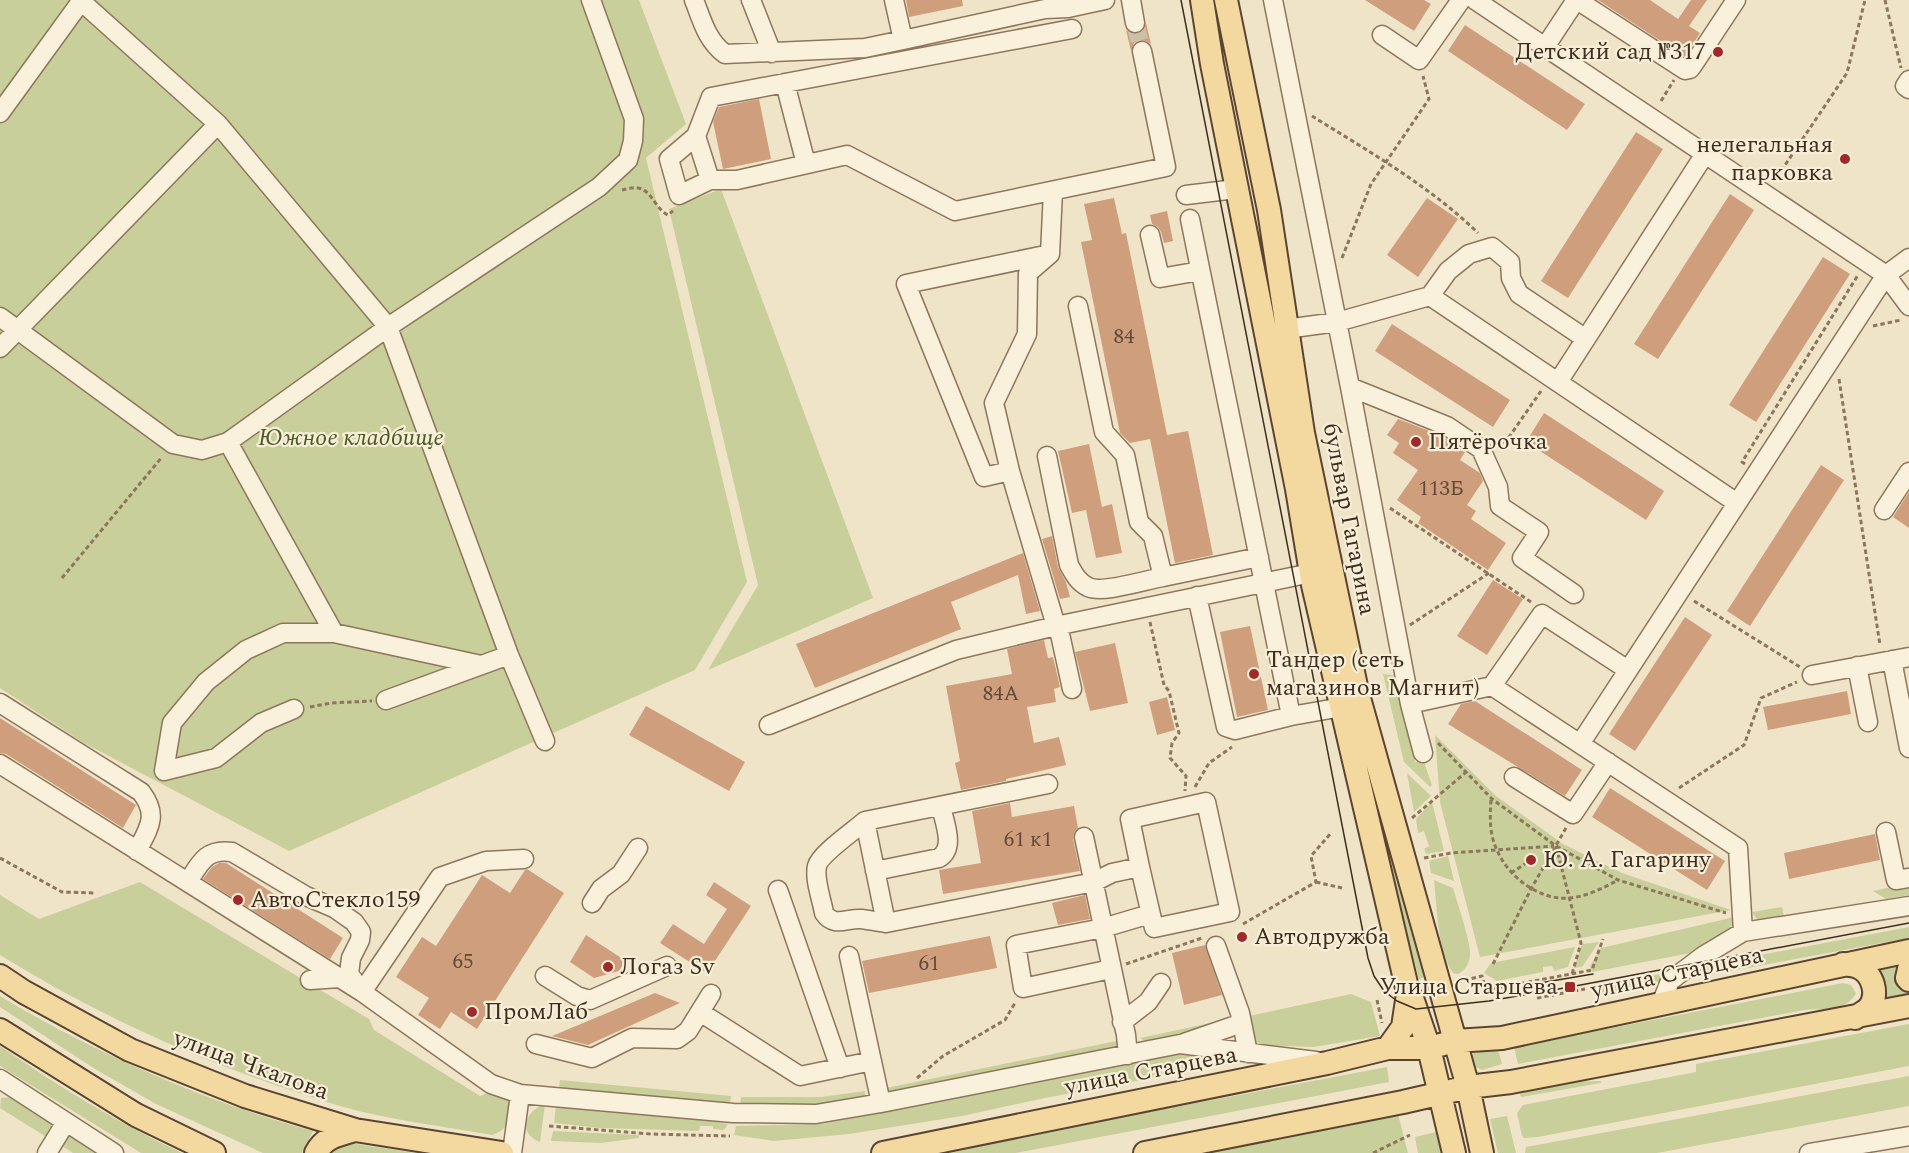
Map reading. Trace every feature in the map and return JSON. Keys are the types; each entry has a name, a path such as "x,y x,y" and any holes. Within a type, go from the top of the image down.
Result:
{"main road":[{"name":"бульвар Гагарина","path":"1202,0 1236,189 1297,489 1357,691 1468,1087 1482,1153"},
{"name":"бульвар Гагарина","path":"1226,0 1269,210 1342,707 1408,992 1429,1048 1454,1153"},
{"name":"улица Старцева","path":"883,1153 1327,1063 1386,1040 1429,1048 1455,1041 1502,1038 1909,951"},
{"path":"1843,964 1859,967 1868,975 1874,986 1873,999 1869,1008 1855,1018"},
{"path":"1909,969 1907,978 1909,980"},
{"name":"улица Чкалова","path":"0,976 24,992 130,1050 245,1096 354,1130 502,1153"},
{"name":"бульвар Гагарина","path":"1386,1040 1403,1027 1408,992"},
{"path":"1145,1153 1468,1087 1511,1082 1909,1006"},
{"path":"0,1030 136,1115 214,1153"},
{"path":"316,1153 321,1144 333,1136 354,1130"}],"street":[{"path":"0,317 173,444 202,450 228,442 387,327 599,187 628,160 633,141 634,119 591,0"},
{"path":"694,0 709,39 725,54 865,48 1045,9 1105,0"},
{"path":"751,0 772,53"},
{"path":"894,0 903,40"},
{"path":"1131,0 1136,23"},
{"path":"1273,0 1337,322 1353,388 1410,704 1430,748"},
{"path":"1382,35 1419,60 1461,0"},
{"path":"1475,0 1886,275 1909,306"},
{"path":"1545,47 1576,0 1685,70 1690,69 1736,0"},
{"path":"0,113 82,1 218,124 387,327 509,655 545,741"},
{"path":"1072,29 711,97 696,136 669,159 679,195 710,180 737,180 847,154 955,211 1166,167 1142,51"},
{"path":"785,83 806,164"},
{"path":"0,348 218,124"},
{"path":"696,136 710,180"},
{"path":"1554,380 1586,339 1706,154"},
{"path":"1186,195 1236,189"},
{"path":"1053,191 1050,254 1028,273 1027,334 994,403 1010,471 1057,625 1072,689"},
{"path":"1190,219 1292,717"},
{"path":"1150,235 1160,278 1200,271"},
{"path":"1286,329 1337,322 1430,296 1448,271 1469,254 1492,247 1510,261 1511,278 1519,294 1586,339"},
{"path":"1010,471 984,477 906,284 1050,254"},
{"path":"1580,744 1886,275 1909,258"},
{"path":"1430,296 1737,503"},
{"path":"1078,306 1104,432 1125,455 1139,522 1153,536 1163,577"},
{"path":"1353,388 1399,417"},
{"path":"1353,388 1447,426 1481,449 1498,487 1500,506 1539,532 1522,558 1574,594"},
{"path":"228,442 334,633"},
{"path":"1047,456 1069,566 1076,579 1089,587 1102,589 1259,557"},
{"path":"1884,510 1909,472"},
{"path":"769,725 956,650 1057,625 1264,582 1322,574"},
{"path":"1197,596 1226,727 1235,730 1342,707"},
{"path":"1410,704 1492,686 1542,614 1628,670"},
{"path":"294,709 261,723 216,758 164,771 172,723 206,682 246,650 283,633 334,633 481,665"},
{"path":"386,700 509,655"},
{"path":"1812,675 1894,660 1909,748"},
{"path":"1857,666 1868,722"},
{"path":"1492,686 1737,848 1743,932"},
{"path":"0,703 141,792 149,802 152,815 148,830 137,851"},
{"path":"1514,777 1573,814 1608,762"},
{"path":"0,764 362,992 491,1084 520,1094 733,1113 816,1114 1180,1044 1242,1023"},
{"path":"1048,784 865,821 822,858 816,868 824,913 828,918 839,922 858,919 886,923 1094,882 1112,873 1140,867"},
{"path":"1206,802 1230,912 1154,928 1130,819 1183,807 1206,802"},
{"path":"875,871 945,855 949,843 941,806"},
{"path":"865,821 886,923"},
{"path":"1887,832 1896,880 1909,878"},
{"path":"1084,837 1128,1055"},
{"path":"592,903 601,889 621,874 638,848"},
{"path":"188,882 206,857 212,852 222,850 232,852 306,896 334,908 354,922 361,932 360,940 351,958 349,974 362,992"},
{"path":"362,992 440,877 486,861 524,859"},
{"path":"778,890 840,1068"},
{"path":"1661,1004 1670,981 1703,956 1743,932 1909,906"},
{"path":"1111,969 1023,988 1016,945 1103,928 1150,914"},
{"path":"1216,946 1242,1023 1248,1053"},
{"path":"849,956 881,1103"},
{"path":"545,975 577,996 590,1000 667,966"},
{"path":"310,980 340,978"},
{"path":"1122,1022 1148,1002 1161,983"},
{"path":"536,1044 592,1058 632,1038 677,1039 688,1031 711,994"},
{"path":"700,1012 800,1076 872,1061"},
{"path":"1180,1044 1327,1063"},
{"path":"0,1079 114,1153"},
{"path":"512,1153 520,1094"},
{"path":"47,1153 66,1122"},
{"path":"1809,1153 1909,1136"}],"path":[{"path":"1777,177 1847,73 1865,0"},
{"path":"1885,0 1908,85"},
{"path":"1338,267 1371,184 1429,99 1419,60"},
{"path":"1661,101 1668,89"},
{"path":"1311,115 1386,162 1461,216 1492,247"},
{"path":"599,187 618,190 638,188 649,194 656,206 668,216 675,209 679,195"},
{"path":"1742,462 1860,273 1886,275"},
{"path":"1849,332 1909,318"},
{"path":"1835,352 1894,660"},
{"path":"1491,445 1500,451 1554,380"},
{"path":"62,578 173,444"},
{"path":"1390,508 1537,606 1542,614"},
{"path":"1406,628 1489,573"},
{"path":"1679,592 1812,675"},
{"path":"1147,607 1164,685 1169,691 1179,733 1172,743 1170,758 1186,776 1183,807"},
{"path":"1663,799 1744,745 1761,698 1812,675"},
{"path":"294,709 331,703 386,700"},
{"path":"1183,807 1209,763 1236,745"},
{"path":"1430,748 1465,773 1492,799 1556,846 1618,880 1728,914"},
{"path":"1412,818 1465,773"},
{"path":"1492,799 1490,824 1497,850 1511,873 1531,889 1550,897 1569,898 1596,892 1618,880"},
{"path":"1422,858 1451,853 1556,846"},
{"path":"1493,964 1531,889 1556,846"},
{"path":"1556,846 1581,943 1571,975"},
{"path":"0,858 62,892 94,893"},
{"path":"1511,873 1531,860"},
{"path":"1316,882 1342,888"},
{"path":"1451,984 1482,976 1486,990 1592,970 1603,939"},
{"path":"917,1078 943,1056 1005,1020 1023,988"},
{"path":"1536,998 1585,989"},
{"path":"1377,1000 1386,1040"},
{"path":"549,1126 651,1134 730,1136"},
{"path":"1373,1153 1410,1135"}],"green space":[{"name":"Южное кладбище","path":"0,0 639,0 686,124 646,158 747,582 695,670 289,851 84,743 0,688"},
{"path":"721,189 873,598 708,670 758,585 669,209"},
{"path":"1383,674 1399,676 1415,762 1424,762 1432,785 1430,787 1404,762"},
{"path":"1350,692 1393,863 1425,977 1419,979 1365,771"},
{"path":"1435,735 1496,796 1563,844 1622,873 1731,910 1480,957 1440,802"},
{"path":"1407,773 1431,796 1414,812"},
{"path":"1432,802 1444,851 1426,854 1424,849 1429,846 1424,831 1418,833 1416,819"},
{"path":"1448,856 1454,881 1431,873 1429,861"},
{"path":"1434,880 1453,888 1466,932 1470,948 1469,960 1458,974 1453,973 1444,952"},
{"path":"140,882 369,1019 374,1030 480,1096 490,1092 501,1096 510,1103 505,1127 492,1135 377,1115 295,1092 165,1042 81,1001 0,955 0,895 39,919"},
{"path":"1909,883 1909,895 1886,899 1873,891"},
{"path":"1782,907 1784,916 1764,921 1758,921 1752,912"},
{"path":"1739,916 1729,929 1696,952 1592,972 1590,966 1601,948"},
{"path":"1909,927 1909,938 1683,980 1698,969 1713,964"},
{"path":"1599,942 1582,967 1574,968 1582,944"},
{"path":"1575,947 1568,967 1554,971 1552,966 1543,967 1543,972 1497,981 1484,973 1491,963"},
{"path":"1902,957 1897,972 1909,993 1877,1000 1872,968"},
{"path":"1669,973 1644,988 1596,996 1594,984"},
{"path":"1843,983 1851,985 1856,993 1847,1003 1833,1008 1804,1010 1518,1064 1514,1047"},
{"path":"1351,994 1371,1002 1380,1036 1313,1047 1254,1045 1249,1016"},
{"path":"0,996 74,1037 152,1074 231,1105 313,1131 302,1153 263,1153 156,1104 95,1069 0,1007"},
{"path":"1229,1019 1200,1031 1152,1042 1140,1038"},
{"path":"1909,1024 1909,1066 1538,1137 1524,1138 1522,1136 1517,1113 1523,1105 1696,1072 1696,1064"},
{"path":"1121,1040 1114,1048 903,1092 892,1093 886,1088"},
{"path":"1497,1045 1502,1064 1482,1070 1476,1067 1472,1055 1475,1049"},
{"path":"0,1046 89,1103 182,1153 141,1153 0,1066"},
{"path":"1179,1054 1196,1054 1244,1061 962,1116 849,1134 774,1141 734,1135 736,1126 822,1124"},
{"path":"1387,1067 1389,1082 1016,1153 931,1153"},
{"path":"1909,1076 1909,1106 1657,1153 1525,1153 1526,1147"},
{"path":"560,1080 731,1096 730,1105 559,1088"},
{"path":"1601,1081 1601,1083 1521,1097 1518,1089 1565,1082"},
{"path":"865,1091 865,1095 860,1099 834,1104 790,1107 740,1106 741,1097 821,1097"},
{"path":"14,1097 51,1121 53,1132 48,1138 0,1108 1,1098"},
{"path":"545,1104 540,1142 528,1133 526,1122 538,1107"},
{"path":"556,1106 701,1119 728,1124 724,1130 713,1129 713,1126 700,1126 699,1131 600,1128 554,1123"},
{"path":"1398,1114 1408,1153 1184,1153"},
{"path":"1507,1116 1516,1153 1498,1153 1490,1119"},
{"path":"553,1131 639,1135 639,1138 601,1143 551,1141"},
{"path":"1436,1132 1441,1153 1418,1153 1415,1137"},
{"path":"68,1133 102,1153 73,1153 59,1144"},
{"path":"343,1142 416,1153 329,1153"}],"building":[{"path":"906,0 962,0 963,6 909,17"},
{"path":"1365,0 1424,0 1431,4 1414,31"},
{"path":"1598,0 1650,0 1678,19 1691,0 1707,0 1689,26 1700,33 1685,57"},
{"path":"1146,23 1151,44 1139,40 1134,43 1131,51 1126,30 1137,34 1143,31"},
{"path":"1465,25 1585,104 1567,130 1448,51"},
{"path":"759,99 771,159 723,169 713,122 719,107"},
{"path":"1636,132 1663,149 1568,298 1541,281"},
{"path":"1730,194 1754,210 1658,359 1634,344"},
{"path":"1114,198 1122,234 1126,233 1167,435 1188,431 1213,555 1175,563 1150,439 1130,443 1120,433 1081,242 1092,240 1084,204"},
{"path":"1427,198 1458,219 1418,277 1387,255"},
{"path":"1167,211 1173,241 1164,243 1158,227 1152,224 1150,215"},
{"path":"1823,257 1850,274 1756,422 1729,405"},
{"path":"1392,324 1510,400 1493,427 1375,351"},
{"path":"1544,413 1664,491 1646,520 1526,442"},
{"path":"1398,419 1427,430 1439,438 1442,436 1465,452 1460,460 1480,473 1483,481 1467,505 1476,511 1471,519 1506,543 1488,570 1418,523 1421,517 1397,500 1418,470 1393,453 1399,443 1387,435"},
{"path":"1089,444 1102,507 1112,504 1122,553 1096,558 1086,510 1072,513 1058,451"},
{"path":"1821,465 1844,480 1750,626 1727,611"},
{"path":"1909,492 1909,528 1893,517"},
{"path":"1052,536 1058,567 1066,582 1070,597 1060,599 1042,539"},
{"path":"1023,553 1040,611 1026,614 1018,575 951,602 961,629 815,688 796,644"},
{"path":"1493,580 1523,599 1487,655 1457,636"},
{"path":"1685,617 1712,635 1635,751 1609,734"},
{"path":"1250,626 1268,710 1237,717 1220,632"},
{"path":"1044,640 1048,658 1053,657 1060,687 1054,689 1056,702 1027,707 1034,743 1059,737 1066,765 961,790 955,763 960,761 946,686 1012,674 1007,649"},
{"path":"1115,643 1128,703 1090,711 1075,652"},
{"path":"1847,691 1851,714 1768,730 1763,707"},
{"path":"1167,697 1175,730 1157,735 1149,702"},
{"path":"1475,701 1582,770 1565,796 1448,724 1461,704"},
{"path":"646,706 745,762 729,791 629,735"},
{"path":"0,718 136,805 123,828 6,754 0,753"},
{"path":"1610,788 1725,861 1707,890 1592,817"},
{"path":"1010,803 1012,817 1074,806 1078,828 1073,839 1080,871 943,894 939,870 981,863 972,811"},
{"path":"1875,834 1880,860 1789,879 1784,853"},
{"path":"219,863 226,863 343,938 330,959 203,879 212,867"},
{"path":"527,869 564,893 477,1029 451,1012 440,1029 418,1015 429,998 396,977 422,937 436,946 482,875 510,893"},
{"path":"714,882 751,906 707,973 660,943 673,924 704,944 727,909 706,895"},
{"path":"1085,895 1090,919 1058,925 1052,903"},
{"path":"586,935 626,961 619,971 594,978 570,962"},
{"path":"990,936 997,968 869,993 862,961"},
{"path":"1205,945 1222,995 1184,1005 1172,953"},
{"path":"655,993 680,1003 588,1045 552,1036"}],"tunnel":[{"path":"1135,23 1142,51"}],"tram line":[{"path":"1181,0 1368,958 1374,976 1384,991 1397,1001 1416,1009 1489,1001 1909,923"},
{"path":"1528,985 1593,974"}],"place":[{"name":"Детский сад №317","path":"1718,52"},
{"name":"нелегальная парковка","path":"1845,159"},
{"name":"Пятёрочка","path":"1416,442"},
{"name":"Тандер (сеть магазинов Магнит)","path":"1254,674"},
{"name":"Ю. А. Гагарину","path":"1531,860"},
{"name":"АвтоСтекло159","path":"238,900"},
{"name":"Автодружба","path":"1242,937"},
{"name":"Логаз Sv","path":"608,967"},
{"name":"Улица Старцева","path":"1570,987"},
{"name":"ПромЛаб","path":"472,1012"}]}
